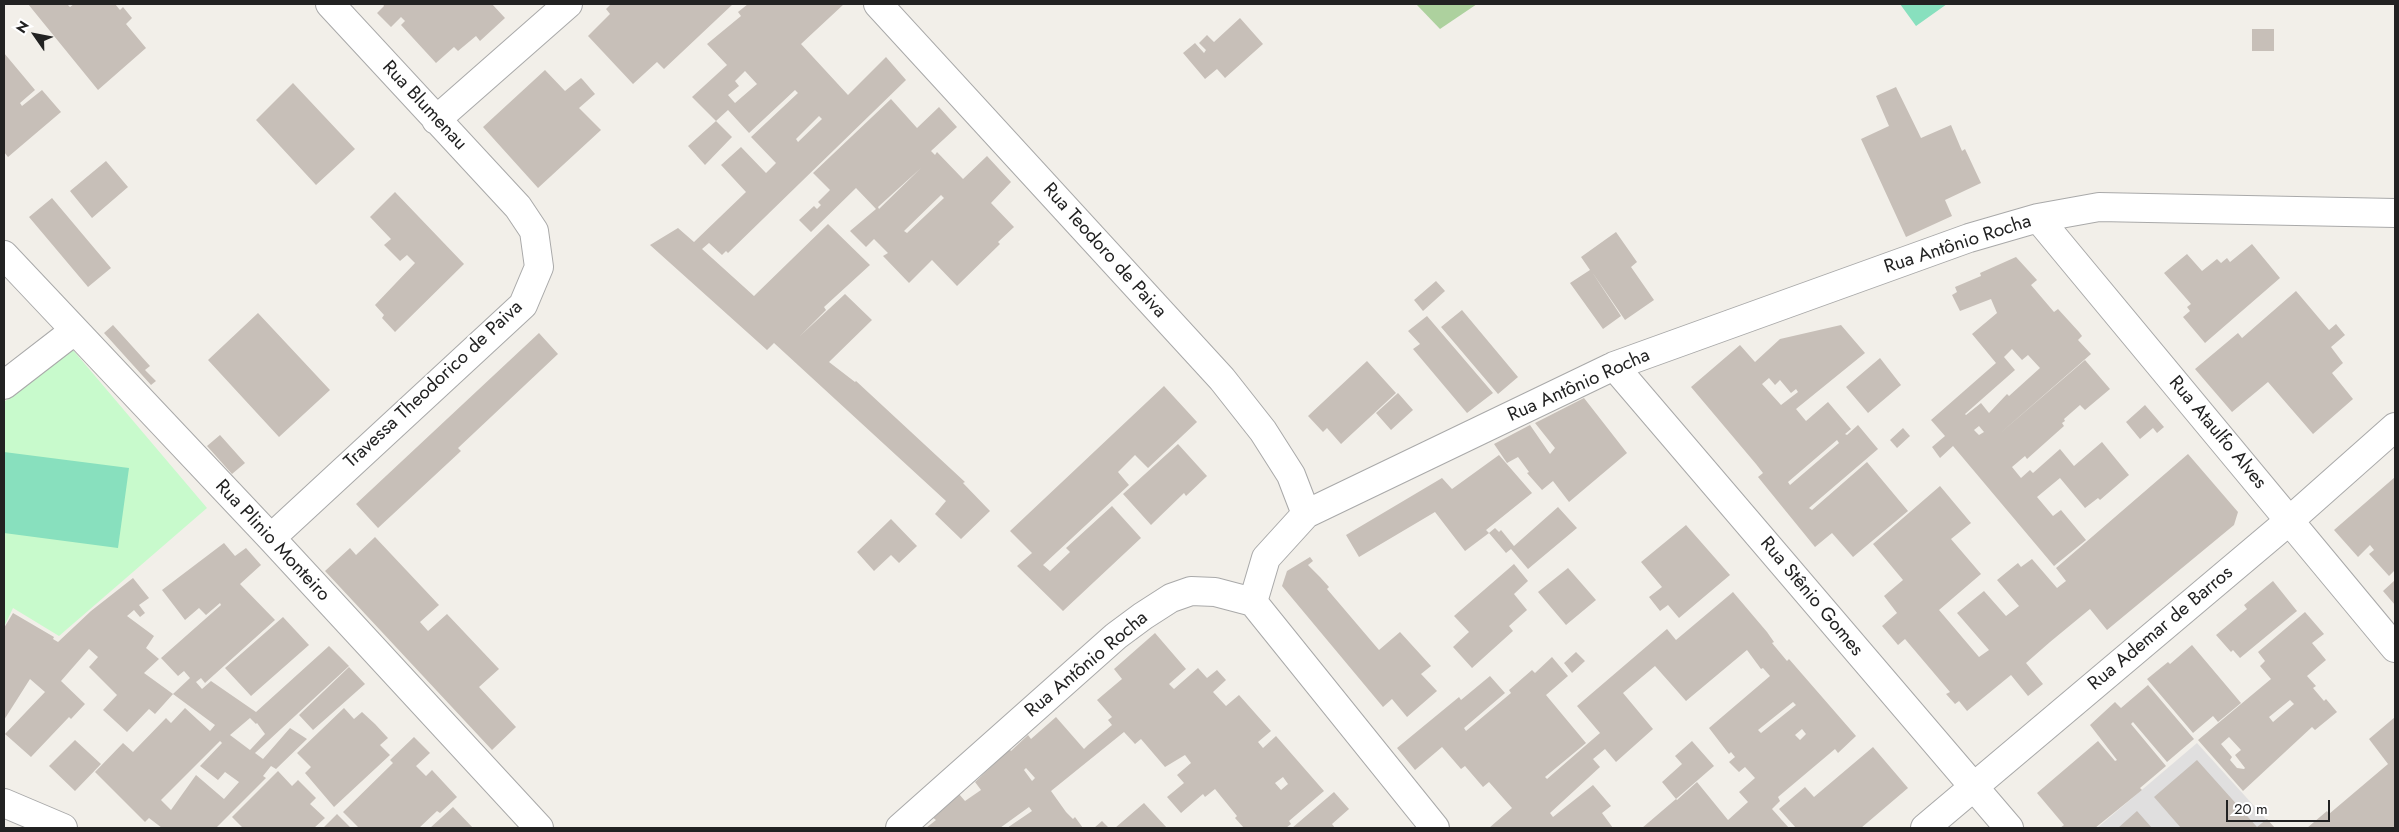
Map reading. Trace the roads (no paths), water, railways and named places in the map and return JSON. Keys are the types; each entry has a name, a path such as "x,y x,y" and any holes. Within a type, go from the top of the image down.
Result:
{"street":[{"name":"Rua Blumenau","path":"330,4 518,207"},
{"path":"436,120 568,4"},
{"name":"Rua Teodoro de Paiva","path":"878,4 1222,379 1263,431 1291,475 1306,514"},
{"name":"Travessa Theodorico de Paiva","path":"271,538 523,305 539,267 534,231 518,207"},
{"name":"Rua Antônio Rocha","path":"900,828 1116,636 1143,616 1171,598 1191,591 1215,592 1253,602 1266,558 1306,514 1614,366 1968,238 2038,218 2099,207 2395,213"},
{"name":"Rua Ataulfo Alves","path":"2038,218 2395,648"},
{"name":"Rua Plinio Monteiro","path":"4,256 271,538 539,828"},
{"path":"4,385 74,331"},
{"name":"Rua Stênio Gomes","path":"1614,366 2009,828"},
{"name":"Rua Ademar de Barros","path":"1925,828 2289,521 2395,427"},
{"path":"1253,602 1435,828"},
{"path":"4,803 63,828"}]}
